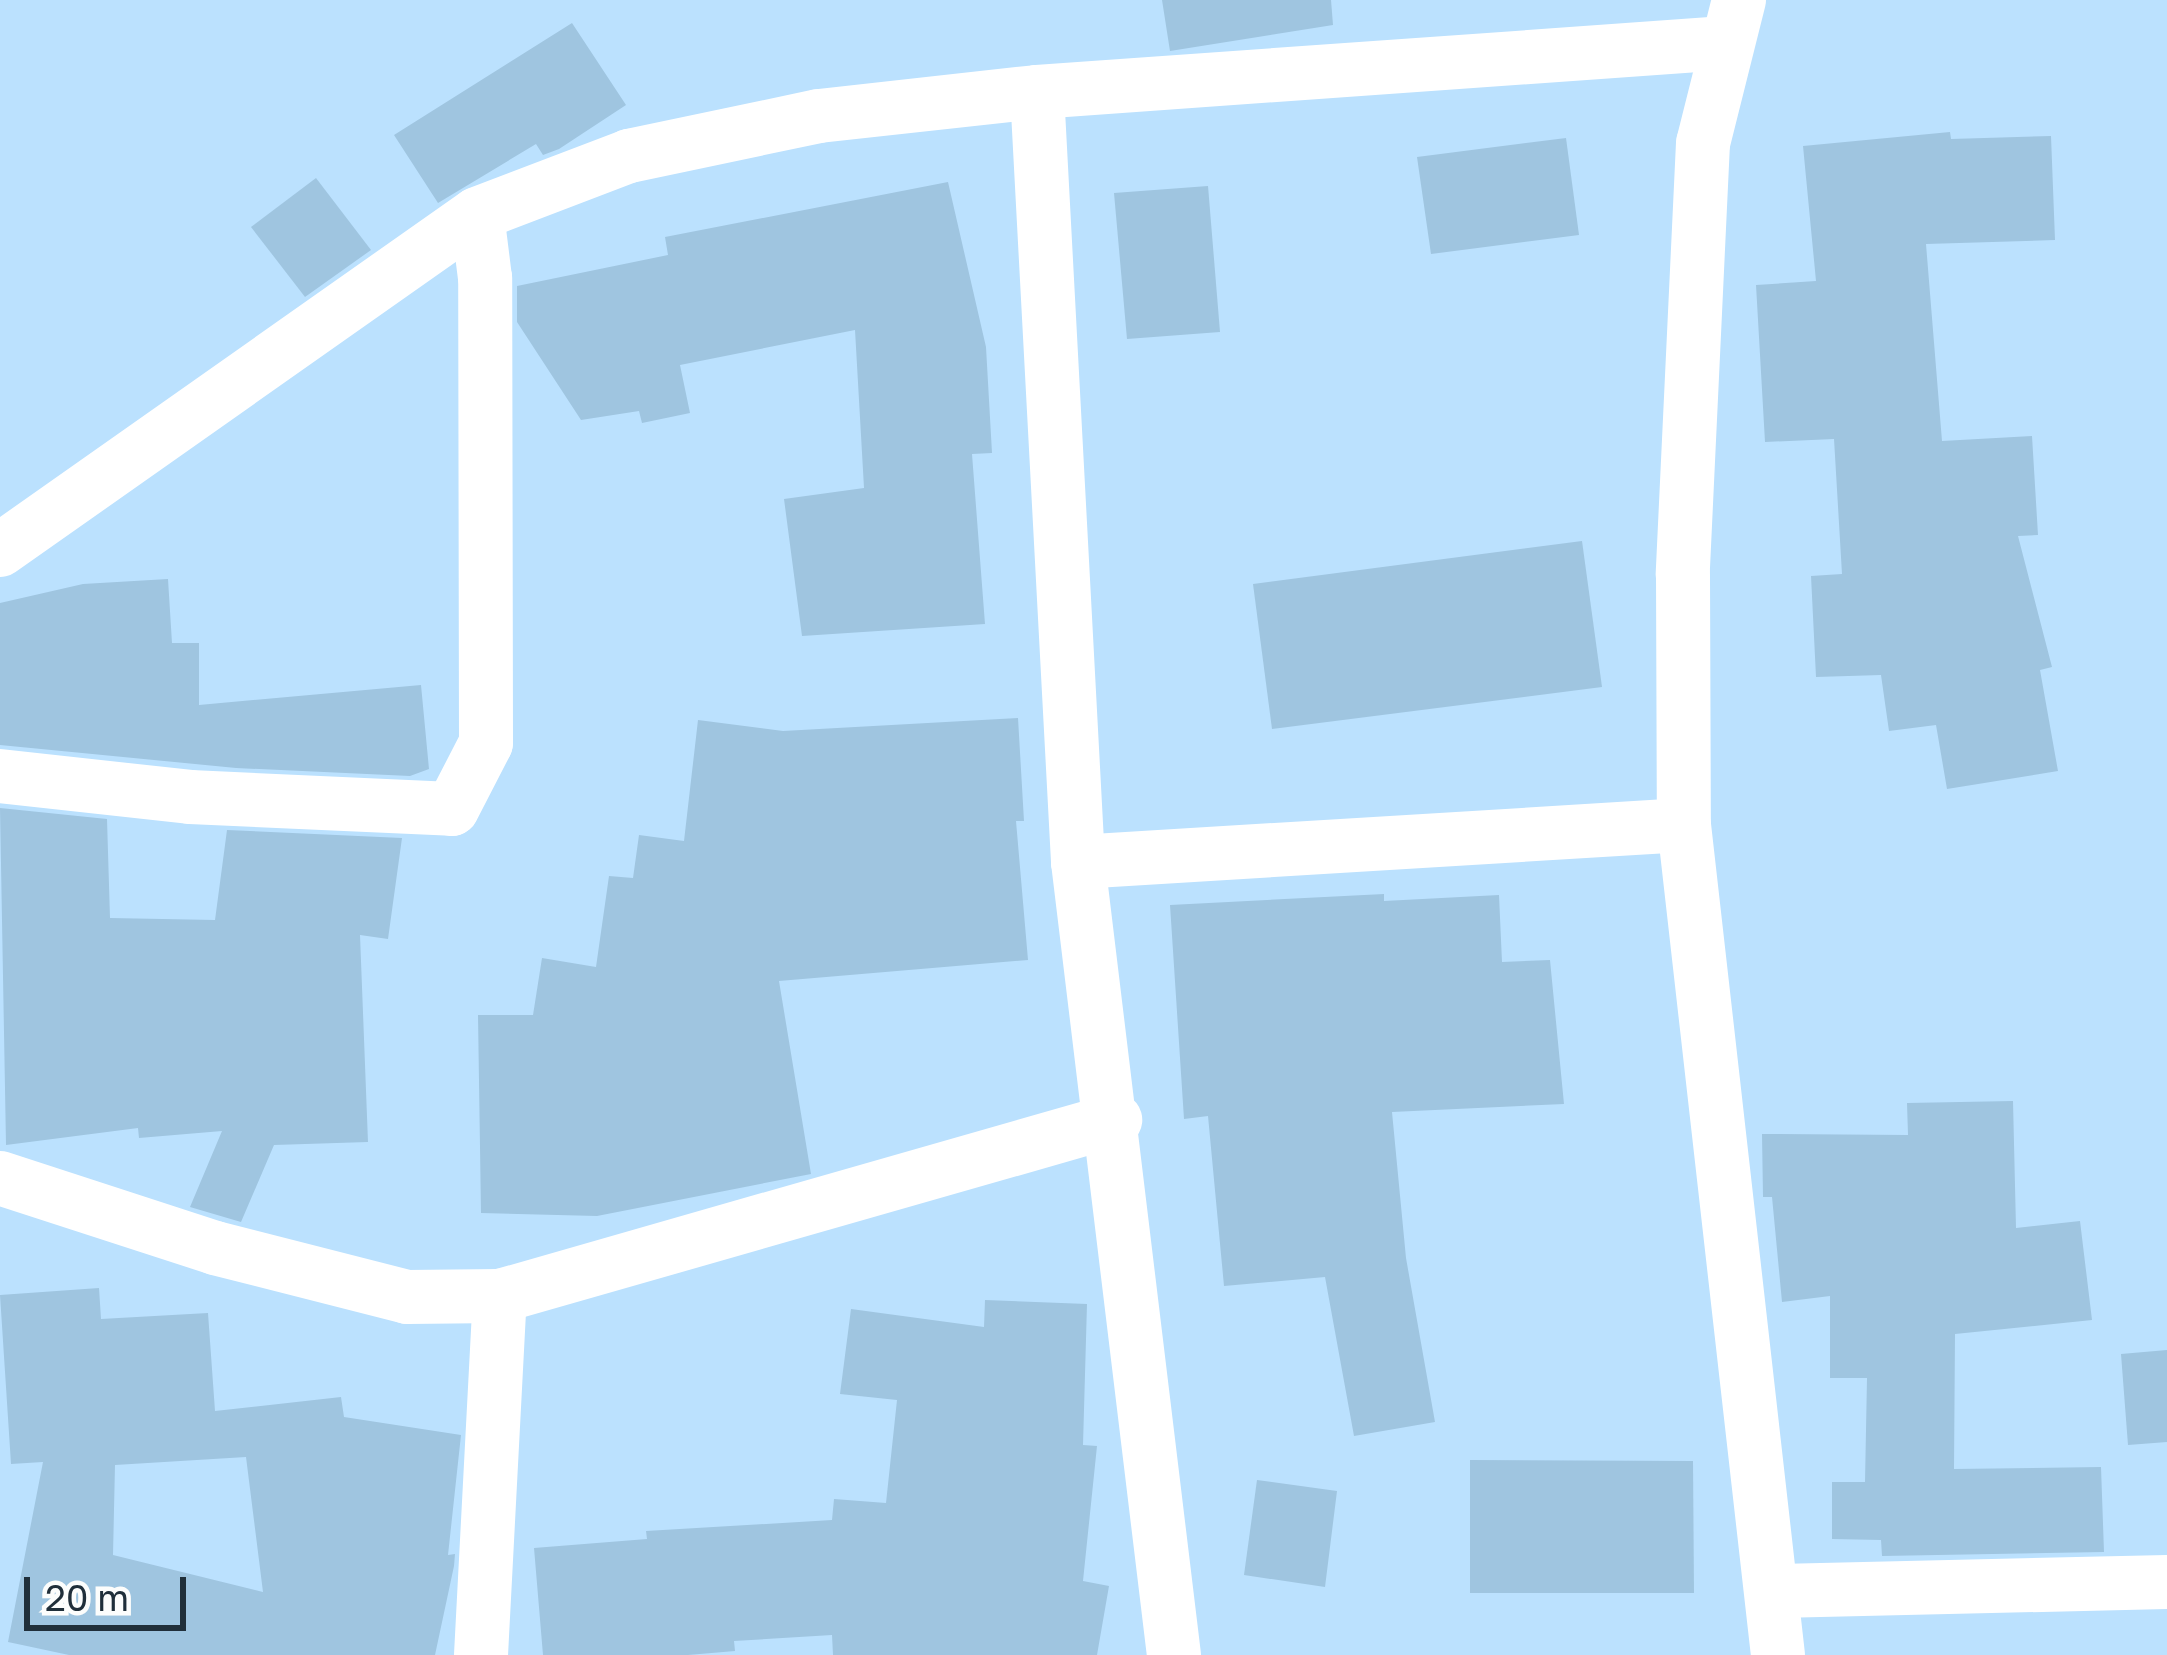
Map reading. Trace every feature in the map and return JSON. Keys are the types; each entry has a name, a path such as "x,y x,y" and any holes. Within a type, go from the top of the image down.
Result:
{"street":[{"path":"0,550 477,214 628,156 819,116 1732,22 1703,143 1683,575 1684,825 1778,1655"},
{"path":"1037,92 1078,862 1115,1120 1174,1655"},
{"path":"0,776 190,797 452,809 486,743 484,278 477,214"},
{"path":"1078,862 1684,825"},
{"path":"0,1178 215,1248 406,1297 500,1296 1115,1120"},
{"path":"482,1655 500,1296"},
{"path":"1773,1591 2167,1582"}],"building":[{"path":"1162,0 1331,0 1333,25 1170,51"},
{"path":"572,23 626,105 559,149 543,155 536,144 438,203 394,135"},
{"path":"1950,132 1951,139 2051,136 2055,240 1926,244 1942,441 2032,436 2038,535 2018,536 2052,667 2040,670 2058,771 1947,789 1936,725 1889,731 1881,675 1816,677 1811,576 1842,574 1834,439 1765,442 1756,285 1816,281 1803,146"},
{"path":"1566,138 1579,235 1431,254 1417,157"},
{"path":"316,178 371,250 305,297 251,227"},
{"path":"948,182 986,347 992,453 972,454 985,624 802,636 784,499 864,488 855,330 680,365 690,413 642,423 639,411 581,420 517,322 517,286 668,255 665,237"},
{"path":"1208,186 1220,332 1127,339 1114,193"},
{"path":"1582,541 1602,687 1272,729 1253,584"},
{"path":"168,579 172,643 199,643 199,705 421,685 429,769 410,776 236,768 0,745 0,603 83,584"},
{"path":"1018,718 1024,821 1016,821 1028,960 779,981 811,1174 597,1216 481,1213 478,1015 533,1015 542,958 596,967 609,876 633,878 639,835 684,841 698,720 783,731"},
{"path":"0,808 107,819 110,918 215,920 227,830 402,838 388,939 360,935 368,1142 274,1145 241,1222 190,1207 222,1131 139,1138 138,1128 6,1145"},
{"path":"1384,894 1384,901 1499,895 1502,962 1550,960 1564,1104 1392,1112 1406,1258 1435,1422 1354,1436 1325,1277 1224,1286 1208,1116 1184,1119 1170,905"},
{"path":"2013,1101 2016,1228 2080,1221 2092,1320 1955,1334 1954,1469 2101,1467 2104,1552 1882,1556 1881,1540 1832,1539 1832,1482 1865,1482 1867,1378 1830,1378 1830,1296 1782,1302 1772,1197 1763,1197 1762,1134 1908,1135 1907,1103"},
{"path":"99,1288 101,1319 208,1313 215,1411 341,1397 344,1417 461,1435 448,1555 455,1554 454,1566 435,1655 69,1655 8,1642 43,1462 11,1464 0,1295","holes":["246,1457 263,1592 113,1555 115,1465"]},
{"path":"985,1300 1087,1304 1083,1445 1097,1446 1083,1581 1109,1586 1097,1655 833,1655 832,1635 734,1641 735,1651 688,1655 543,1655 534,1548 647,1539 646,1531 832,1520 834,1499 886,1503 897,1400 840,1394 851,1309 984,1327"},
{"path":"2167,1350 2167,1442 2128,1445 2121,1354"},
{"path":"1470,1460 1693,1461 1694,1593 1470,1593"},
{"path":"1257,1480 1337,1491 1325,1587 1244,1575"}]}
